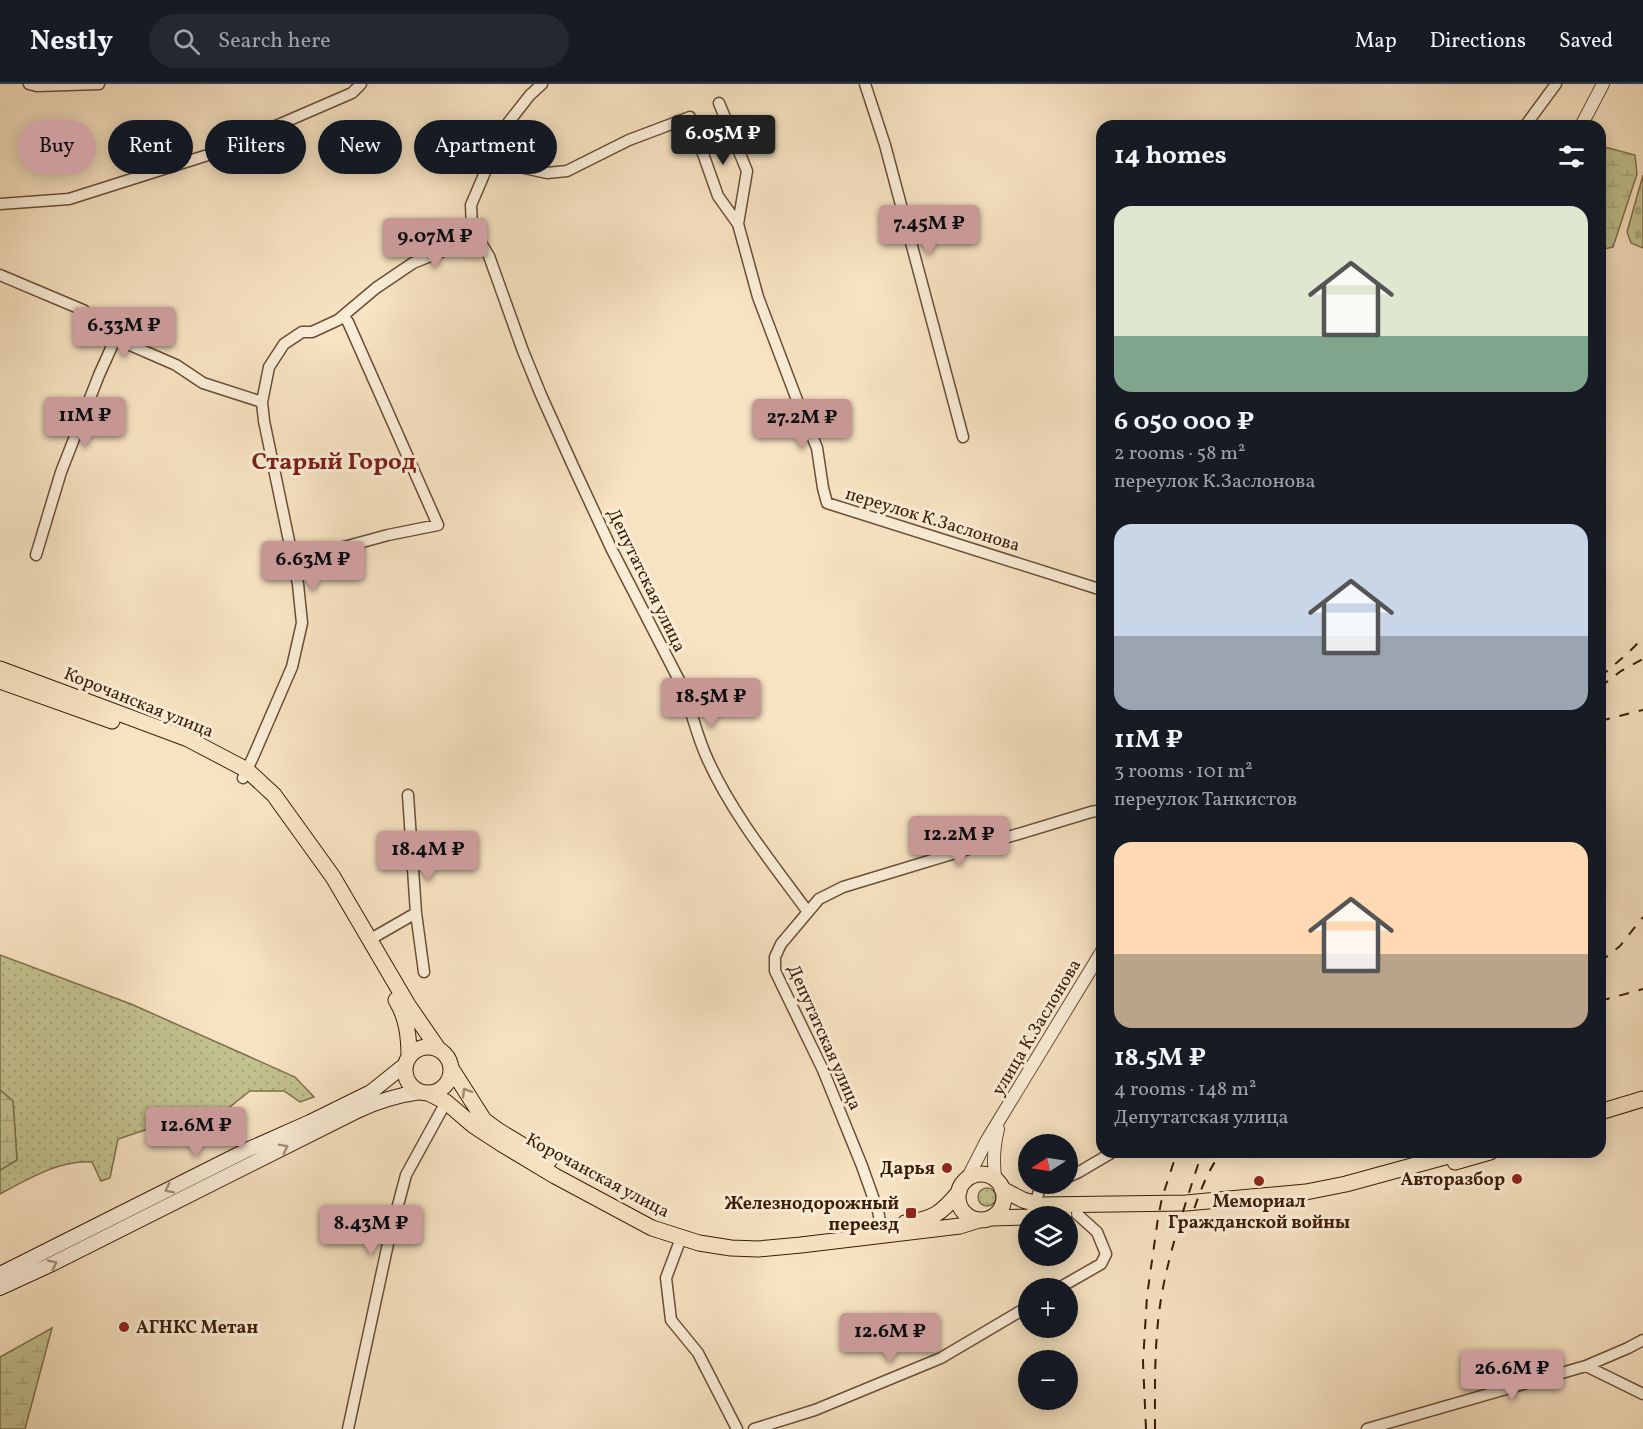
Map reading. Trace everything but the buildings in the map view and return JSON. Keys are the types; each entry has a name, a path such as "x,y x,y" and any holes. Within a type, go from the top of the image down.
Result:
{"main road":[{"name":"Корочанская улица","path":"0,669 188,739 274,795 333,877 408,1005 440,1050"},
{"name":"Корочанская улица","path":"0,681 185,746 245,774 269,802 320,873 402,1010 409,1042 407,1061"},
{"path":"0,1274 249,1149 371,1092 419,1049 426,1047 440,1050 449,1061 451,1068 447,1083 436,1092 394,1097 367,1106 50,1266 0,1288"},
{"path":"407,1061 406,1078 415,1089 425,1093"},
{"name":"Корочанская улица","path":"451,1068 481,1116 499,1131 568,1172 668,1225 701,1236 756,1241 802,1237 929,1219 949,1205 963,1186"},
{"name":"Корочанская улица","path":"425,1093 446,1102 486,1134 555,1176 644,1224 699,1243 758,1249 960,1226 985,1219 1018,1214"},
{"path":"1606,1110 1643,1099"},
{"path":"1606,1118 1643,1107"},
{"name":"Корочанская улица","path":"1050,1206 1186,1203 1306,1192 1346,1184 1441,1158"},
{"name":"Корочанская улица","path":"1078,1214 1194,1211 1308,1199 1348,1191 1468,1158"},
{"path":"988,1176 999,1185 1004,1195 999,1212 985,1219 972,1218 963,1210 960,1203 963,1186 972,1177 988,1176"},
{"name":"Корочанская улица","path":"999,1185 1023,1200 1028,1206"}],"street":[{"path":"28,84 37,86 99,84"},
{"path":"0,204 69,199 211,154 352,93 361,84"},
{"path":"510,120 542,84"},
{"path":"865,84 885,145 963,437"},
{"path":"1529,120 1556,84"},
{"path":"1584,120 1603,84"},
{"name":"переулок К.Заслонова","path":"719,103 747,171 738,224"},
{"name":"переулок К.Заслонова","path":"557,172 567,171 629,140 690,117 718,196 738,224 758,297 817,448 827,503 1096,588"},
{"path":"245,774 292,667 302,623 298,584 264,421 262,402 268,367 284,344 302,333 312,332 332,324 376,288 413,263 460,242 472,228 471,205 485,174"},
{"name":"Депутатская улица","path":"472,228 489,256 541,394 583,487 634,596 681,684 699,740 717,780 761,848 808,912 781,944 775,957 775,971 823,1070 862,1166 881,1226"},
{"path":"0,275 83,310 130,345 176,365 203,383 262,402"},
{"path":"293,558 307,557 388,535 438,525 348,322 343,316"},
{"path":"36,555 61,472 117,335"},
{"path":"408,795 416,913 424,972"},
{"path":"808,912 819,899 843,887 1013,834 1096,811"},
{"path":"369,940 416,913"},
{"name":"улица К.Заслонова","path":"963,1186 987,1140 1096,961"},
{"path":"348,1429 389,1239 406,1175 446,1102"},
{"name":"улица К.Заслонова","path":"999,1185 993,1159 1000,1122"},
{"path":"1078,1172 1103,1158"},
{"path":"1076,1278 1101,1264 1106,1254 1097,1232 1078,1215"},
{"path":"681,1238 666,1278 671,1320 698,1353 737,1429"},
{"path":"754,1429 815,1410 941,1358 1018,1312"},
{"path":"1367,1429 1586,1366 1643,1340"},
{"path":"1586,1366 1643,1394"}],"green space":[{"path":"1606,147 1635,155 1637,174 1613,247 1606,249"},
{"path":"1643,175 1643,248 1631,243 1627,232"},
{"path":"0,955 131,1004 295,1077 314,1097 300,1102 284,1091 250,1091 193,1136 180,1142 171,1130 151,1128 118,1139 110,1178 101,1181 92,1162 80,1162 56,1167 0,1194 0,1170 17,1160 13,1101 0,1090"},
{"path":"0,1090 13,1101 17,1160 0,1170"},
{"path":"983,1188 991,1188 996,1193 994,1204 983,1206 978,1201 978,1193"},
{"path":"52,1328 25,1429 0,1429 0,1357"}],"railway":[{"path":"1606,672 1643,638"},
{"path":"1606,682 1643,659"},
{"path":"1606,719 1643,710"},
{"path":"1606,957 1620,946 1643,917"},
{"path":"1606,999 1643,989"},
{"path":"1146,1429 1143,1362 1147,1296 1162,1198 1175,1158"},
{"path":"1155,1429 1156,1348 1164,1281 1200,1158"},
{"path":"1188,1227 1206,1178 1218,1158"}],"place":[{"name":"Дарья","path":"947,1168"},
{"name":"Авторазбор","path":"1517,1179"},
{"name":"Мемориал Гражданской войны","path":"1259,1181"},
{"name":"Железнодорожный переезд","path":"911,1213"},
{"name":"АГНКС Метан","path":"124,1327"}],"district":[{"name":"Старый Город","path":"334,461"}]}
